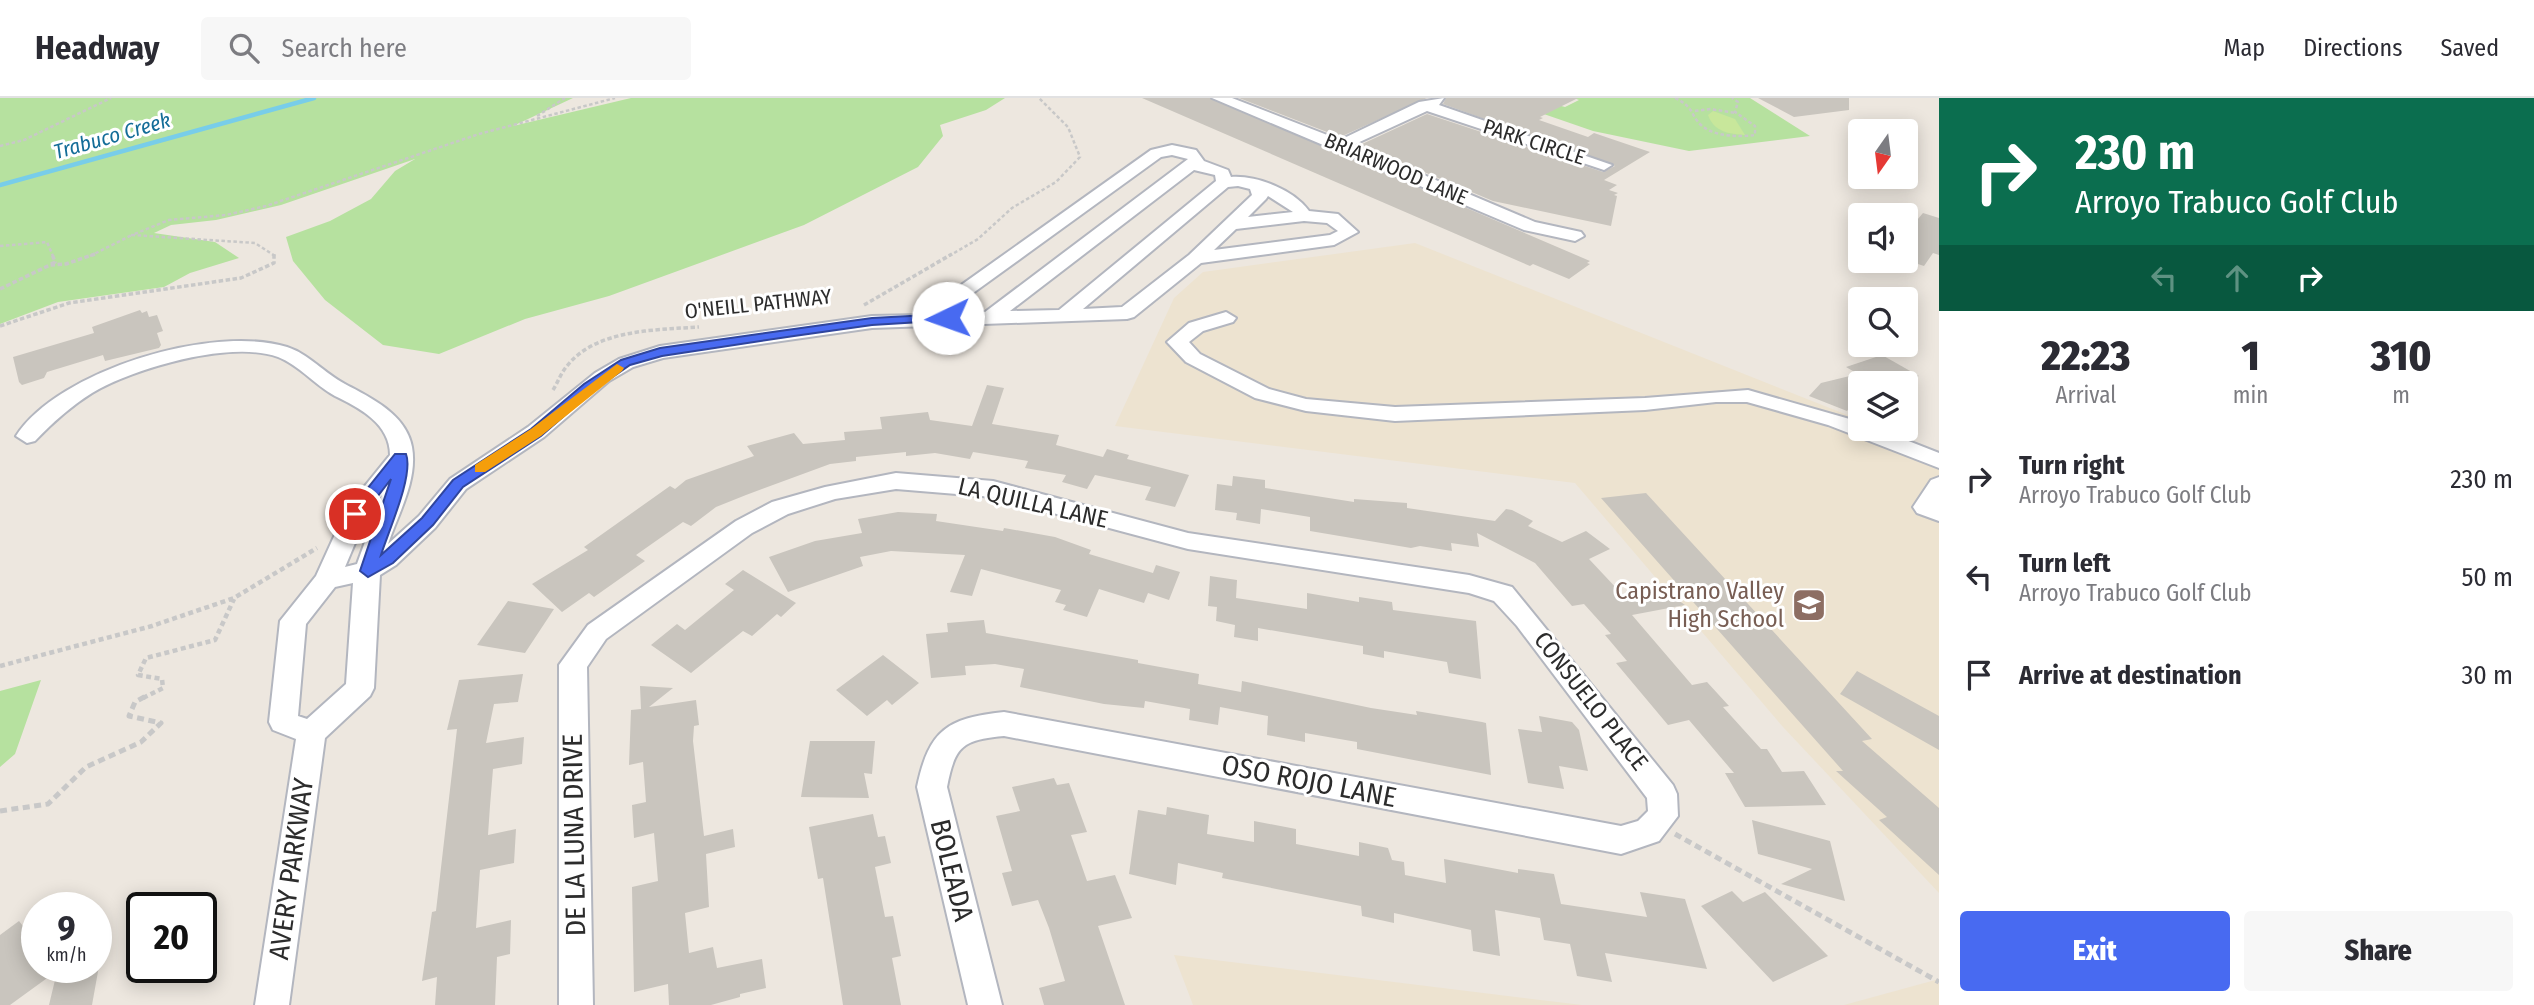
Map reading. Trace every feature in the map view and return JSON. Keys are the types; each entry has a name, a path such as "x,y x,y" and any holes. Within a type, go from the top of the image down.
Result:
{"street":[{"name":"BRIARWOOD LANE","path":"1219,98 1340,145 1530,226 1574,236"},
{"path":"1340,145 1442,98"},
{"name":"PARK CIRCLE","path":"1424,105 1604,165"},
{"path":"926,319 1156,153 1172,150 1191,153 1197,160 993,315"},
{"path":"1193,165 1209,166 1222,173 1224,183"},
{"path":"1066,313 1224,183 1238,181 1282,195 1298,206 1304,216"},
{"path":"327,580 368,571 387,559 427,522 458,484 536,432 589,387 626,363 660,352 872,322 993,315 1127,313 1195,259 1232,224 1260,196 1257,186"},
{"path":"1195,259 1242,250 1334,240 1349,232 1332,218 1304,216 1232,224"},
{"path":"1226,318 1196,327 1177,342 1193,358 1262,394 1306,405 1395,414 1645,404 1716,396 1748,396 1836,420 1939,461"},
{"path":"27,436 67,402 95,384 151,364 202,351 264,348 283,352 328,385 361,400 393,426 401,447 401,457 400,475 368,571 360,688 311,733 283,722 293,621 327,580 355,514 401,457"},
{"name":"LA QUILLA LANE","path":"573,665 597,632 744,527 780,508 833,492 895,481 993,489 1188,541 1469,584 1503,594"},
{"path":"1939,485 1925,507 1939,513"},
{"name":"CONSUELO PLACE","path":"1503,594 1526,619 1648,773 1662,794 1659,820"},
{"name":"DE LA LUNA DRIVE","path":"573,665 576,1005"},
{"name":"OSO ROJO LANE","path":"950,738 969,727 1004,724 1621,840 1648,831 1659,820"},
{"name":"AVERY PARKWAY","path":"272,1005 311,733"},
{"name":"BOLEADA","path":"950,738 937,761 932,787 985,1005"}],"path":[{"path":"0,146 24,139 111,98"},
{"path":"533,119 565,98"},
{"path":"50,265 66,264 104,251 156,223 215,218 268,208 344,178 533,119 615,98"},
{"name":"O'NEILL PATHWAY","path":"859,307 878,299 926,266 978,239 1012,208 1056,182 1080,157 1077,142 1069,126 1040,98"},
{"path":"1675,98 1695,111 1701,125 1711,131 1739,137 1755,135 1755,126 1736,113 1710,109 1695,111"},
{"path":"1732,98 1738,102 1736,113"},
{"path":"1,324 54,305 237,278 264,271 274,263 275,256 255,243 132,235"},
{"path":"0,246 30,241 47,242 55,262 0,289"},
{"path":"237,278 242,287"},
{"name":"O'NEILL PATHWAY","path":"548,400 567,366 589,347 627,335 705,327"},
{"path":"0,666 152,626 234,598 311,550 322,547"},
{"path":"0,811 48,804 71,776 104,756 150,740 161,723 129,716 135,702 163,688 162,679 138,675 146,658 215,640 234,598"},
{"path":"1659,820 1939,982"}],"shaded area":[{"name":"Capistrano Valley High School","path":"1415,243 1848,415 1848,441 1912,441 1920,444 1939,462 1939,893 1783,727 1575,483 1115,426 1174,298 1203,272"},
{"path":"1174,955 1582,1005 1193,1005"},
{"path":"1939,979 1939,1005 1844,1005"}],"green space":[{"path":"0,98 573,98 513,126 631,98 1005,98 986,110 940,125 943,136 918,167 804,225 609,296 525,319 439,354 383,345 325,300 293,261 286,237 330,221 371,199 395,171 415,159 281,205 216,220 171,225 154,233 215,242 239,258 190,273 164,287 58,302 0,324"},
{"path":"1574,98 1750,98 1810,136 1689,151 1593,131 1538,112 1554,104 1565,107 1579,100"},
{"path":"1713,111 1735,119 1745,135 1718,129 1708,115"},
{"path":"41,680 15,754 0,767 0,691"}],"building":[{"path":"1142,98 1210,98 1590,261 1587,263 1590,264 1569,279 1533,264 1530,266"},
{"path":"1239,98 1427,98 1340,137"},
{"path":"1446,98 1578,98 1540,117 1543,118 1539,120 1588,137 1594,133 1650,152 1604,180 1617,185 1609,190 1618,193 1614,195 1617,196 1611,226 1493,201 1360,145 1427,114 1603,172 1615,166 1443,104"},
{"path":"1758,98 1849,98 1849,110 1794,117"},
{"path":"1923,213 1939,218 1939,255 1933,253 1924,266 1918,264 1918,219"},
{"path":"140,310 142,313 147,311 149,317 157,315 163,331 157,333 161,345 159,348 105,361 103,355 47,372 44,378 22,385 19,382 13,357 94,333 92,327"},
{"path":"1876,357 1886,357 1910,371 1853,371 1846,367"},
{"path":"1848,376 1847,411 1809,396 1821,383"},
{"path":"987,385 1004,388 992,424 1059,435 1056,445 1103,457 1107,449 1129,455 1127,459 1189,475 1175,507 1145,500 1151,487 1095,475 1087,489 1062,482 1066,475 1025,468 1028,461 973,452 970,459 935,453 906,456 906,452 856,457 856,461 830,464 716,507 691,526 683,522 636,555 645,561 594,597 589,593 562,612 532,584 588,550 584,547 670,486 675,489 686,480 754,456 747,446 794,433 803,444 845,440 844,432 882,429 880,417 928,412 930,420 972,426"},
{"path":"1233,476 1265,480 1265,488 1354,502 1354,499 1407,503 1407,508 1495,521 1506,509 1512,510 1533,521 1528,526 1562,542 1586,531 1610,549 1589,559 1624,595 1661,588 1685,605 1632,615 1692,685 1707,682 1729,706 1723,707 1761,749 1767,749 1782,772 1804,771 1826,805 1745,807 1725,773 1734,773 1689,720 1668,725 1616,663 1627,661 1605,635 1611,634 1584,604 1572,606 1535,563 1477,533 1479,547 1451,543 1452,551 1420,546 1411,548 1310,531 1310,517 1261,509 1260,524 1236,520 1237,513 1215,510 1217,484 1232,486"},
{"path":"1646,493 1872,739 1862,741 1939,808 1939,875 1879,820 1887,817 1836,771 1843,771 1601,498"},
{"path":"898,512 937,514 936,521 1003,531 1004,528 1055,537 1091,550 1089,554 1153,573 1156,565 1180,572 1169,600 1148,593 1144,603 1099,589 1087,617 1063,610 1066,605 1055,602 1061,590 981,569 972,596 950,592 965,555 891,551 860,557 863,566 788,592 769,557 815,541 862,533 858,519"},
{"path":"743,570 796,603 781,617 777,614 752,636 743,631 691,673 651,645 677,624 685,630 734,590 725,584"},
{"path":"1210,576 1237,580 1236,598 1307,609 1307,593 1359,602 1359,597 1392,602 1393,610 1476,621 1481,679 1449,673 1447,662 1384,651 1384,658 1363,654 1363,646 1258,628 1258,641 1234,637 1235,625 1216,621 1217,607 1208,606"},
{"path":"508,601 554,609 525,653 477,645"},
{"path":"984,620 986,633 1138,660 1138,663 1199,674 1198,684 1241,692 1242,681 1371,708 1417,715 1416,711 1486,723 1491,775 1357,749 1357,742 1305,733 1305,742 1267,735 1268,716 1220,707 1218,725 1189,720 1190,709 1145,701 1144,708 1104,704 1020,687 1024,669 995,664 965,666 966,675 931,678 926,634 948,632 947,623"},
{"path":"883,655 919,683 892,705 887,700 867,716 836,690"},
{"path":"1857,671 1939,716 1939,750 1840,694"},
{"path":"523,674 518,702 494,704 486,743 524,737 522,764 493,769 490,806 488,835 516,829 514,863 480,870 476,928 511,920 510,954 497,957 495,1005 435,1005 437,977 422,981 432,912 436,911 457,729 447,730 459,680"},
{"path":"640,686 673,688 649,707 696,700 699,725 694,726 693,741 704,836 733,829 735,847 706,854 709,907 685,913 689,953 713,947 717,968 762,959 766,988 711,1005 669,1005 668,984 634,992 632,887 658,881 654,833 634,838 632,805 646,802 643,762 629,765 631,710 641,709"},
{"path":"1539,716 1572,722 1579,730 1588,771 1559,766 1564,789 1528,783 1518,729 1542,732"},
{"path":"810,741 875,741 872,774 864,773 869,798 801,797"},
{"path":"1054,778 1057,785 1069,783 1087,832 1071,835 1087,881 1115,875 1132,918 1098,926 1125,1005 1044,1005 1039,988 1065,981 1049,928 1038,900 1012,906 1002,873 1012,871 996,816 1020,811 1012,787"},
{"path":"1167,807 1209,815 1207,834 1254,842 1254,821 1296,829 1296,844 1359,856 1359,842 1388,848 1392,860 1404,862 1405,875 1446,883 1444,859 1518,873 1518,869 1554,874 1561,904 1647,917 1640,892 1685,899 1707,969 1605,953 1612,982 1577,976 1570,944 1544,940 1540,918 1495,910 1500,956 1473,951 1471,930 1394,913 1394,923 1362,916 1361,906 1222,878 1223,873 1178,863 1176,885 1129,874 1138,810 1166,815"},
{"path":"873,814 878,837 885,836 891,863 875,867 885,917 893,916 901,956 892,958 901,1005 843,1005 823,878 818,879 809,827"},
{"path":"1752,820 1830,841 1845,901 1781,884 1812,869 1758,854"},
{"path":"1732,891 1743,902 1765,892 1828,956 1773,982 1701,906"},
{"path":"19,921 21,983 40,983 10,1005 0,1005 0,935"},
{"path":"54,983 96,983 92,1005 49,1005"}],"waterway":[{"name":"Trabuco Creek","path":"0,185 314,98"}],"slow traffic":[{"path":"480,468 536,432 589,387 617,368"}],"place":[{"name":"Capistrano Valley High School","path":"1809,605"}],"route":[{"path":"355,514 401,457 400,475 368,571 387,559 427,522 458,484 536,432 602,377 626,363 660,352 794,332 872,322 948,318"}]}
